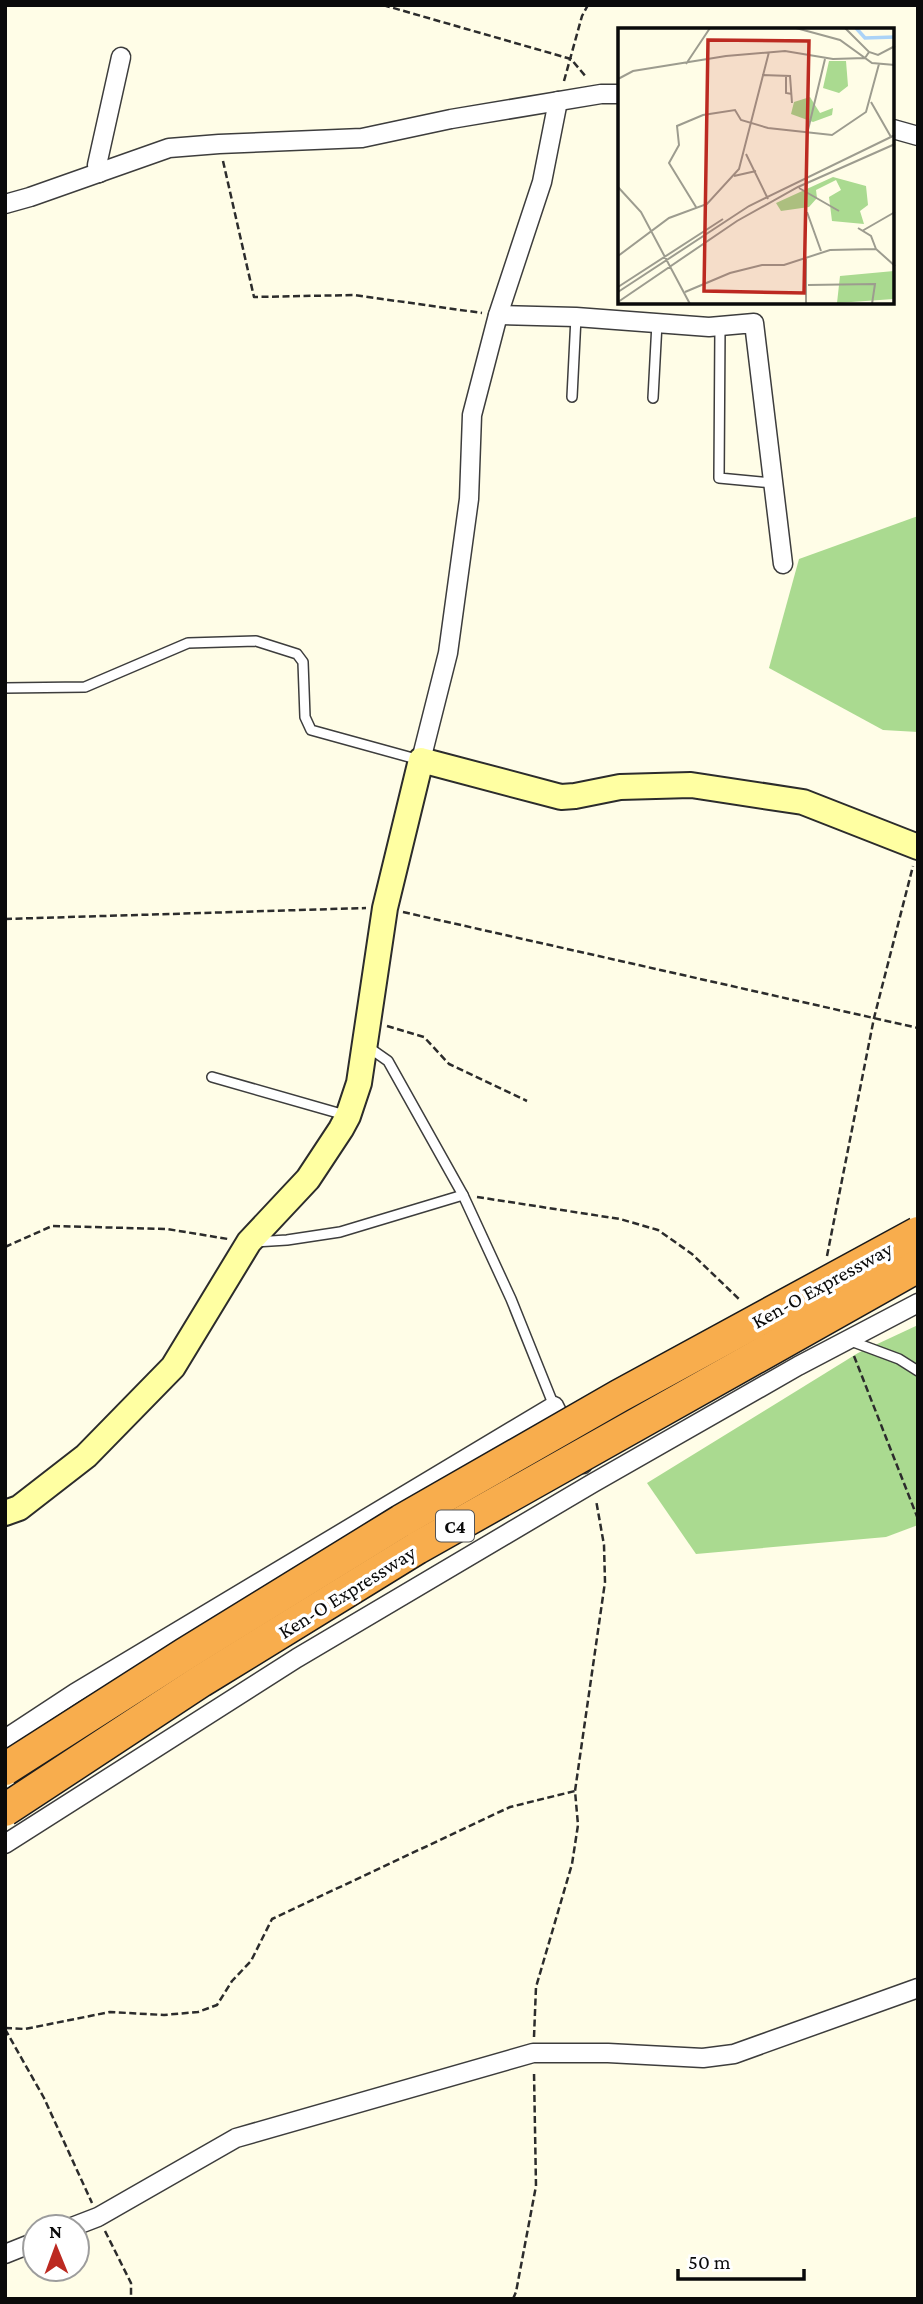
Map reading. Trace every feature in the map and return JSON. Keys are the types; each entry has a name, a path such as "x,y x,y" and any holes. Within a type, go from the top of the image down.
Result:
{"highway":[{"name":"Ken-O Expressway","path":"5,1769 401,1521 620,1396 918,1233"},
{"name":"Ken-O Expressway","path":"5,1810 201,1681 417,1548 918,1266"}],"street":[{"path":"99,173 97,165 121,57"},
{"path":"5,204 169,148 362,138 451,119 601,94 618,94"},
{"path":"5,1513 19,1507 86,1456 173,1367 249,1242 308,1179 348,1116 359,1083 385,908 448,653 469,499 472,415 498,315 542,182 558,101"},
{"path":"895,130 918,136"},
{"path":"498,315 720,326 754,324 783,564"},
{"path":"421,761 561,797 620,786 691,785 803,802 918,847"},
{"path":"5,1843 297,1658 593,1483 846,1339 918,1303"},
{"path":"5,1739 75,1693 554,1406 593,1483"},
{"path":"91,2220 236,2137 533,2053 608,2053 704,2058 734,2054 918,1988"}],"lane":[{"path":"572,397 576,317"},
{"path":"653,398 657,323"},
{"path":"720,326 719,478 773,482"},
{"path":"5,688 85,687 188,643 256,641 297,654 303,663 305,717 311,730 421,761"},
{"path":"366,1033 388,1061 463,1195 511,1299 554,1406"},
{"path":"212,1077 348,1116"},
{"path":"249,1242 287,1240 340,1231 463,1195"},
{"path":"846,1339 899,1359 918,1371"}],"path":[{"path":"383,5 572,59 601,94"},
{"path":"558,101 582,16 588,5"},
{"path":"219,144 254,296 354,295 498,315"},
{"path":"827,1256 874,1018 918,847"},
{"path":"5,919 385,908 918,1028"},
{"path":"366,1033 424,1037 449,1064 527,1101"},
{"path":"463,1195 620,1219 658,1230 692,1254 742,1302"},
{"path":"5,1247 52,1226 167,1229 249,1242"},
{"path":"846,1339 918,1519"},
{"path":"513,2299 536,2186 533,2053 536,1987 572,1864 578,1825 575,1791 605,1582 604,1545 593,1483"},
{"path":"5,2028 25,2029 110,2012 163,2015 198,2012 217,2006 232,1981 251,1961 272,1919 510,1807 575,1791"},
{"path":"5,2028 44,2098 131,2283 131,2299"}],"green space":[{"path":"918,516 918,732 883,730 769,668 799,559"},
{"path":"918,1325 918,1525 886,1537 696,1554 647,1483 858,1353"}]}
